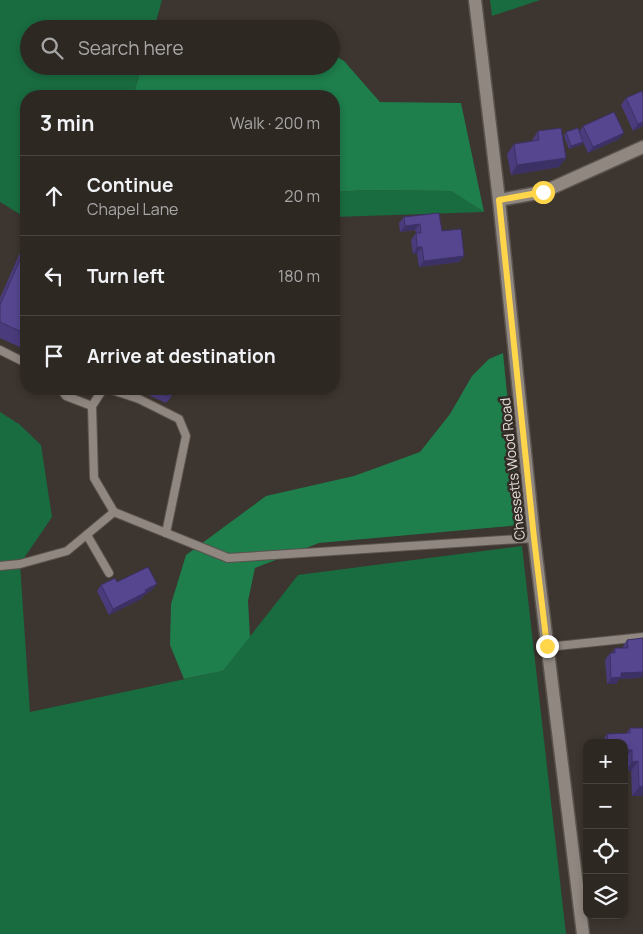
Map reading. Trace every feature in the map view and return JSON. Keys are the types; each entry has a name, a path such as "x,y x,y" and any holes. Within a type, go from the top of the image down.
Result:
{"street":[{"name":"Chessetts Wood Road","path":"475,0 499,200 534,538 583,934"},
{"path":"499,200 543,192 643,147"}],"lane":[{"path":"0,350 20,360"},
{"path":"65,395 92,406"},
{"path":"99,395 92,406 94,478 114,512 228,558 534,538"},
{"path":"129,395 139,398 179,419 186,436 166,533"},
{"path":"0,566 20,564 68,551 114,512"},
{"path":"87,534 109,573"},
{"path":"547,646 643,637"}],"green space":[{"path":"0,0 162,0 156,20 20,20 20,75 139,75 135,90 20,90 20,214 0,202"},
{"path":"490,0 540,0 492,16"},
{"path":"340,59 380,102 461,103 484,212 451,191 340,192 340,90 135,90 139,75 340,75"},
{"path":"451,191 484,212 340,217 340,192"},
{"path":"503,353 520,525 319,543 255,568 248,601 250,637 223,671 184,679 170,645 171,604 186,555 266,496 354,476 420,452 450,414 472,376 489,359"},
{"path":"0,412 19,424 41,445 52,517 20,564 30,712 223,671 298,575 522,546 566,934 0,934"}],"building":[{"path":"642,91 643,122 638,124 626,98"},
{"path":"614,112 624,133 593,147 583,126"},
{"path":"561,128 566,158 517,165 514,144 539,140 538,131"},
{"path":"578,128 583,142 571,146 566,132"},
{"path":"439,213 442,231 461,229 464,256 424,261 422,247 417,247 416,233 421,233 420,224 405,226 404,217"},
{"path":"20,260 20,331 0,322 0,305"},
{"path":"148,567 157,584 145,590 146,592 113,609 101,585 115,578 117,582"},
{"path":"643,638 643,672 621,673 621,677 611,678 610,653 615,653 615,648 628,648 627,640"},
{"path":"630,728 643,728 643,786 639,787 638,761 632,762 632,750 628,750 628,739 608,739 607,734 630,733"}],"route":[{"path":"543,192 499,200 547,646"}]}
